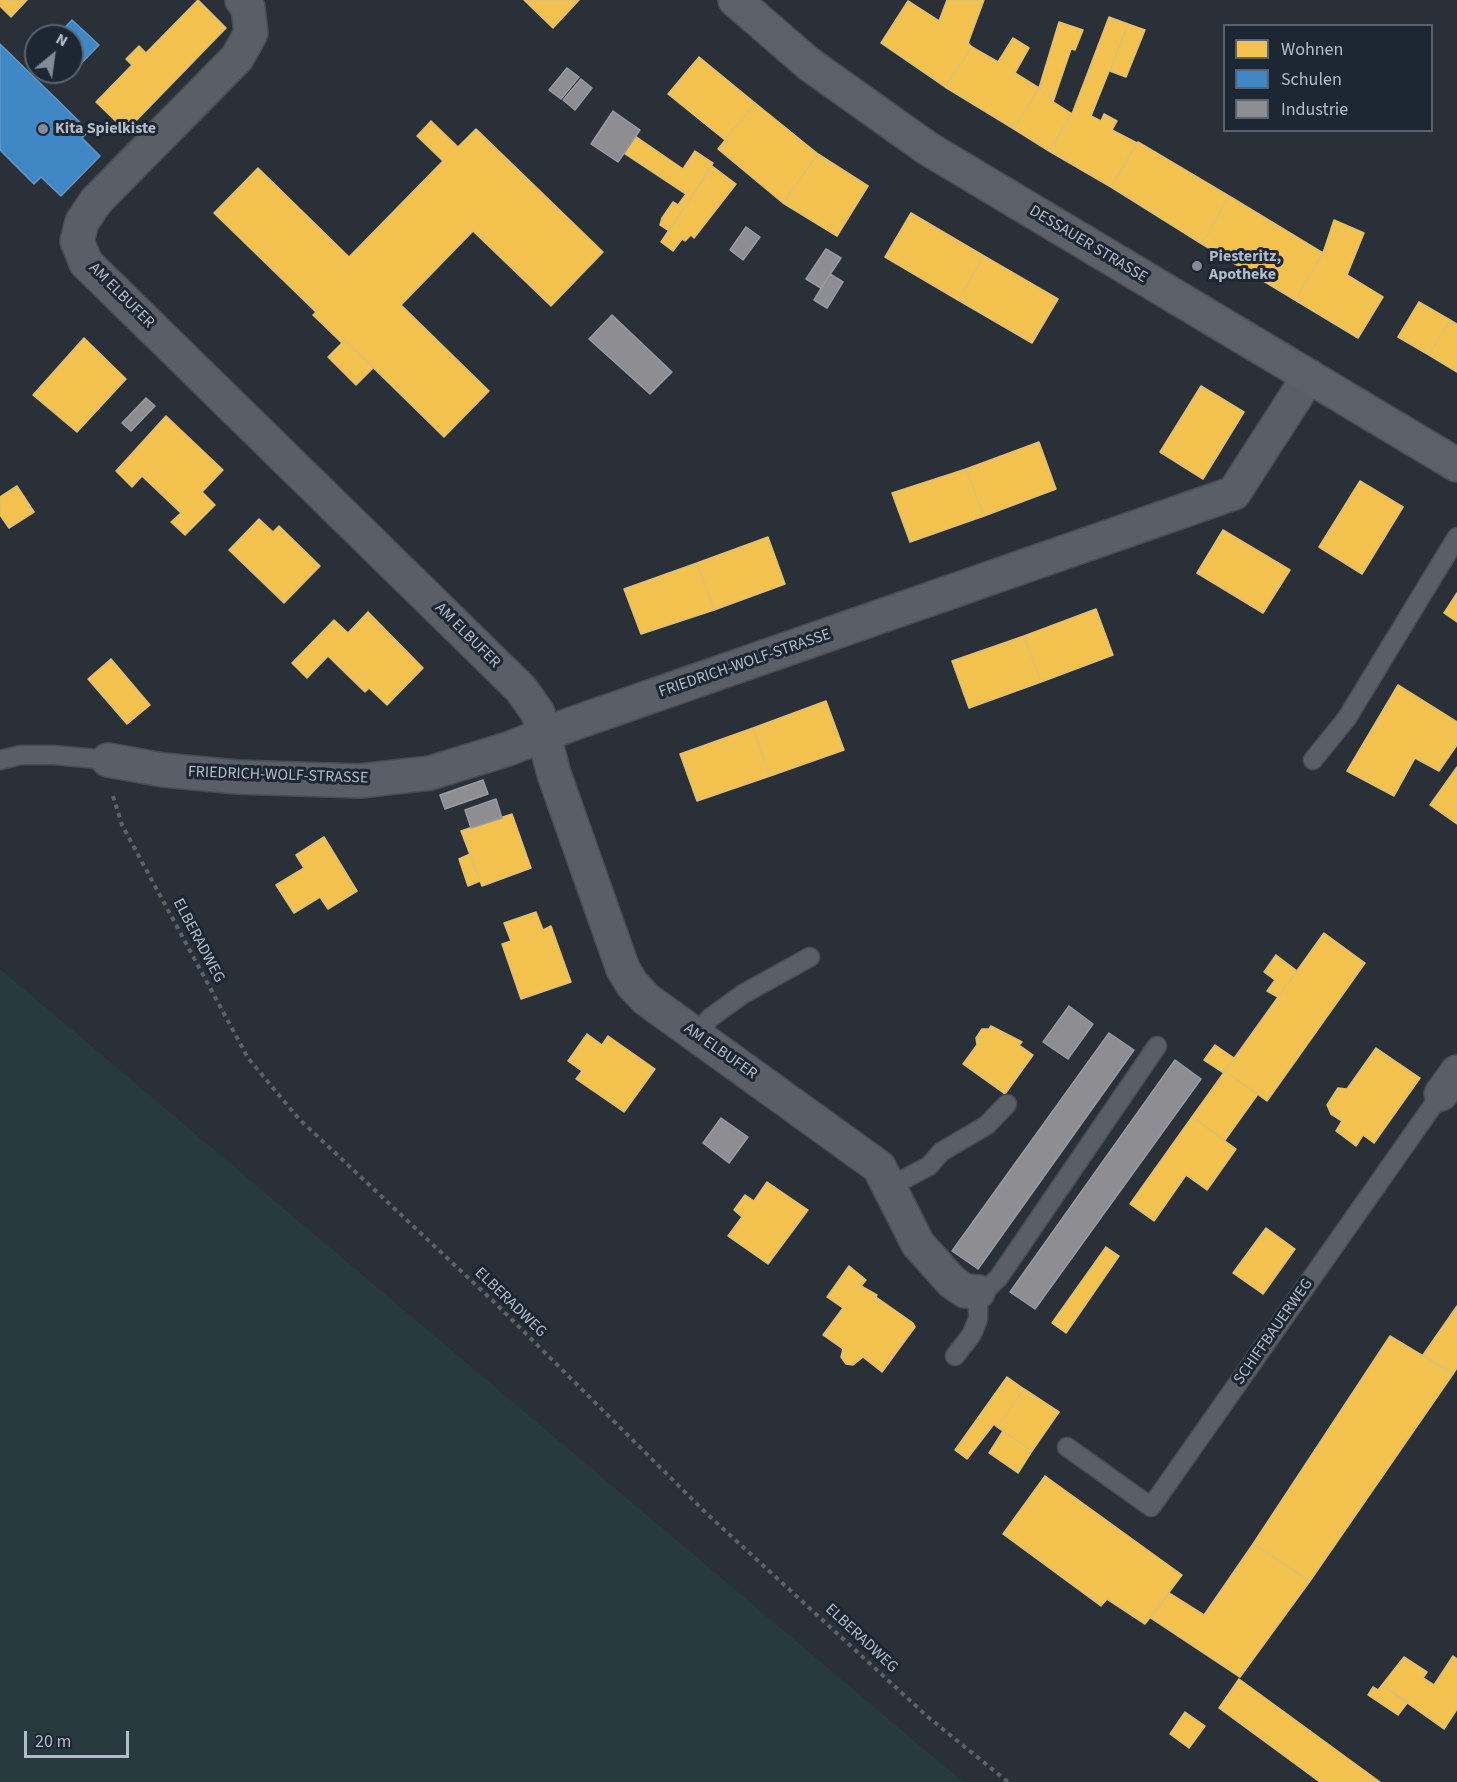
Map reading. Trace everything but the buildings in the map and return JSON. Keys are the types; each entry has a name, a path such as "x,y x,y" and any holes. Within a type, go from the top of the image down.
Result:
{"main road":[{"name":"DESSAUER STRASSE","path":"735,0 809,64 927,148 1457,465"}],"street":[{"name":"AM ELBUFER","path":"242,0 248,8 251,33 237,58 96,201 82,222 77,241 86,263 521,689 538,712 554,774 623,969 632,984 646,999 879,1167 918,1244 937,1268 965,1291 978,1292"},
{"name":"FRIEDRICH-WOLF-STRASSE","path":"108,760 163,770 237,777 360,782 430,773 545,736 569,725 1234,493 1309,376"}],"lane":[{"path":"1313,760 1347,718 1457,537"},
{"path":"0,760 32,755 108,760"},
{"path":"696,1035 710,1018 743,994 810,957"},
{"path":"955,1356 972,1334 978,1319 978,1292 988,1288 999,1277 1157,1046"},
{"name":"SCHIFFBAUERWEG","path":"1066,1447 1151,1507 1449,1083"},
{"path":"889,1187 929,1166 941,1152 987,1125 1007,1104"}],"path":[{"name":"ELBERADWEG","path":"108,760 108,779 122,825 248,1058 299,1119 493,1301 705,1513 928,1717 1008,1782"}],"green space":[{"path":"0,969 963,1782 0,1782"}],"place":[{"name":"Kita Spielkiste","path":"43,129"},
{"name":"Piesteritz, Apotheke","path":"1197,266"}]}
